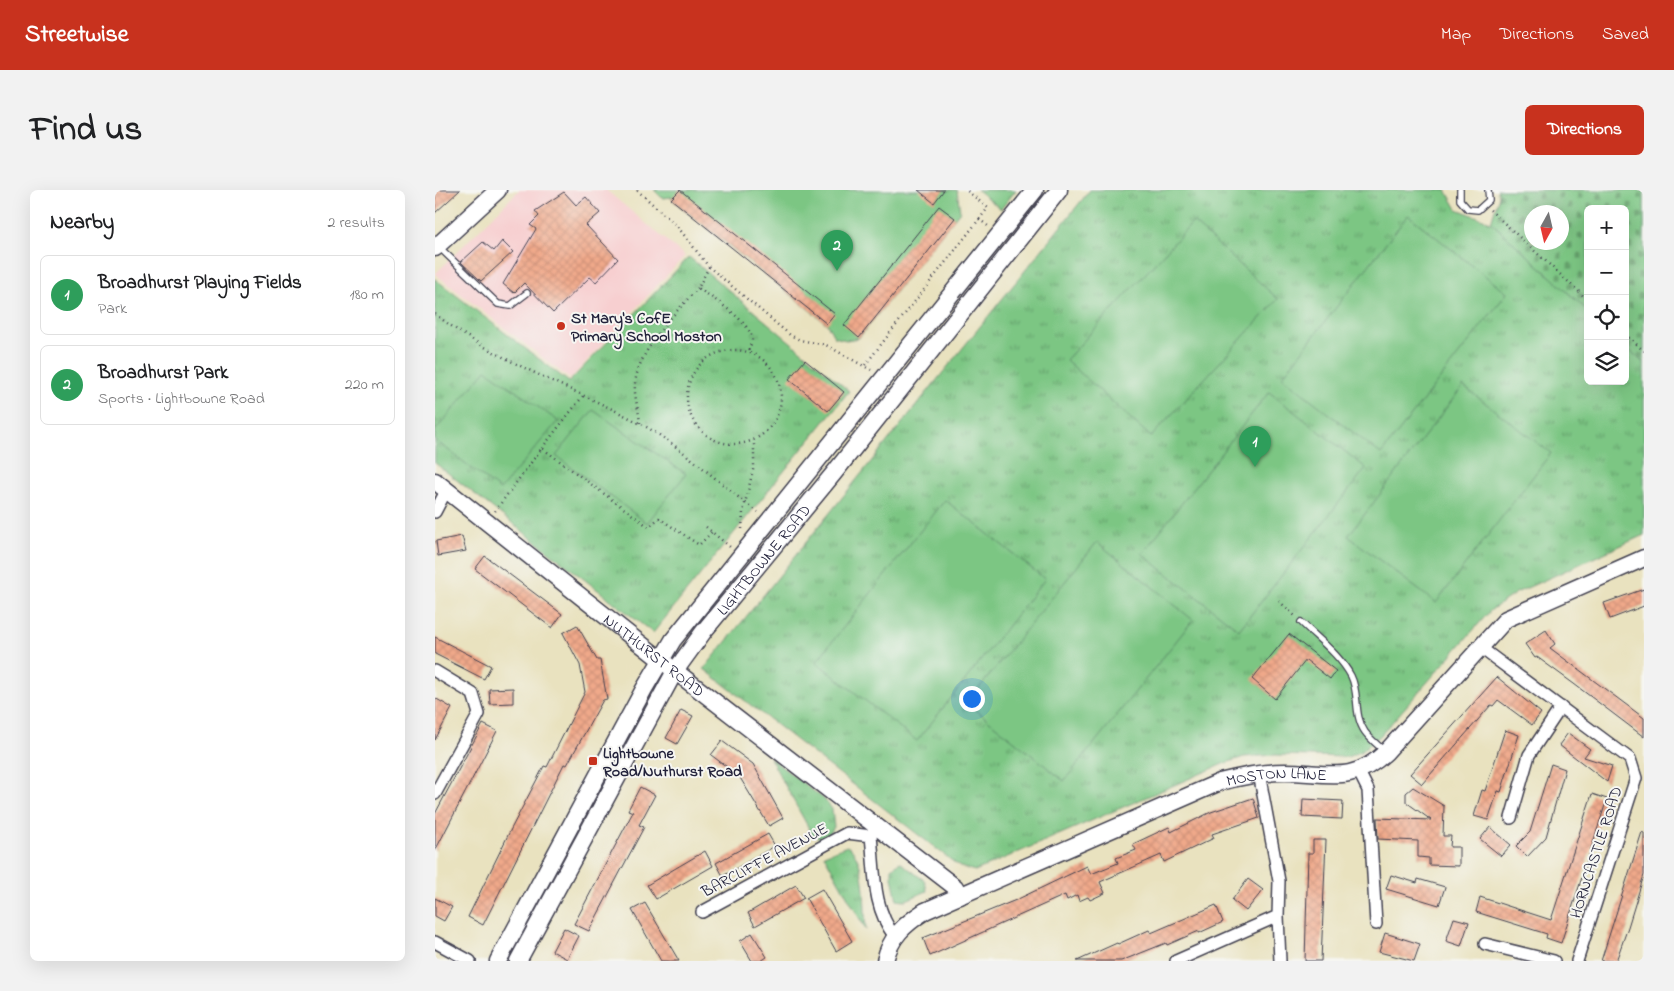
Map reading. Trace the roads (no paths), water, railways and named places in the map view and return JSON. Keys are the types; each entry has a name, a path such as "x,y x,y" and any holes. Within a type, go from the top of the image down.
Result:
{"main road":[{"path":"436,247 498,190"},
{"name":"LIGHTBOWNE ROAD","path":"498,961 673,640 1035,190"},
{"name":"LIGHTBOWNE ROAD","path":"518,961 675,671 733,595 834,474 1059,190"},
{"name":"NUTHURST ROAD","path":"441,486 675,671 728,710 873,831 955,887 960,896"},
{"name":"MOSTON LANE","path":"885,961 895,937 909,921 925,910 1220,782 1259,773 1286,772 1336,776 1359,772 1386,752 1505,619 1644,558"}],"street":[{"path":"435,512 441,486"},
{"name":"HORNCASTLE ROAD","path":"1481,648 1630,759 1636,778 1577,961"},
{"path":"435,671 473,694 479,714 435,794"},
{"path":"1511,818 1529,755 1561,707"},
{"path":"1359,772 1368,790 1376,924"},
{"path":"1259,773 1279,880 1280,961"},
{"path":"873,831 880,910 887,926 895,937"},
{"name":"BARCLIFFE AVENUE","path":"702,912 847,833 873,831"},
{"path":"1176,961 1278,916"},
{"path":"435,942 470,961"},
{"path":"1485,944 1554,961"}],"lane":[{"path":"1460,190 1460,200 1468,208 1479,210 1489,200 1488,190"},
{"path":"436,247 498,304 511,306 527,293"},
{"path":"1301,622 1341,662 1351,675 1355,686 1359,721 1365,732 1386,752"}],"place":[{"name":"Broadhurst Park","path":"837,271"},
{"name":"St Mary's CofE Primary School Moston","path":"561,326"},
{"name":"Broadhurst Playing Fields","path":"1255,467"},
{"name":"Lightbowne Road/Nuthurst Road","path":"593,761"}]}
